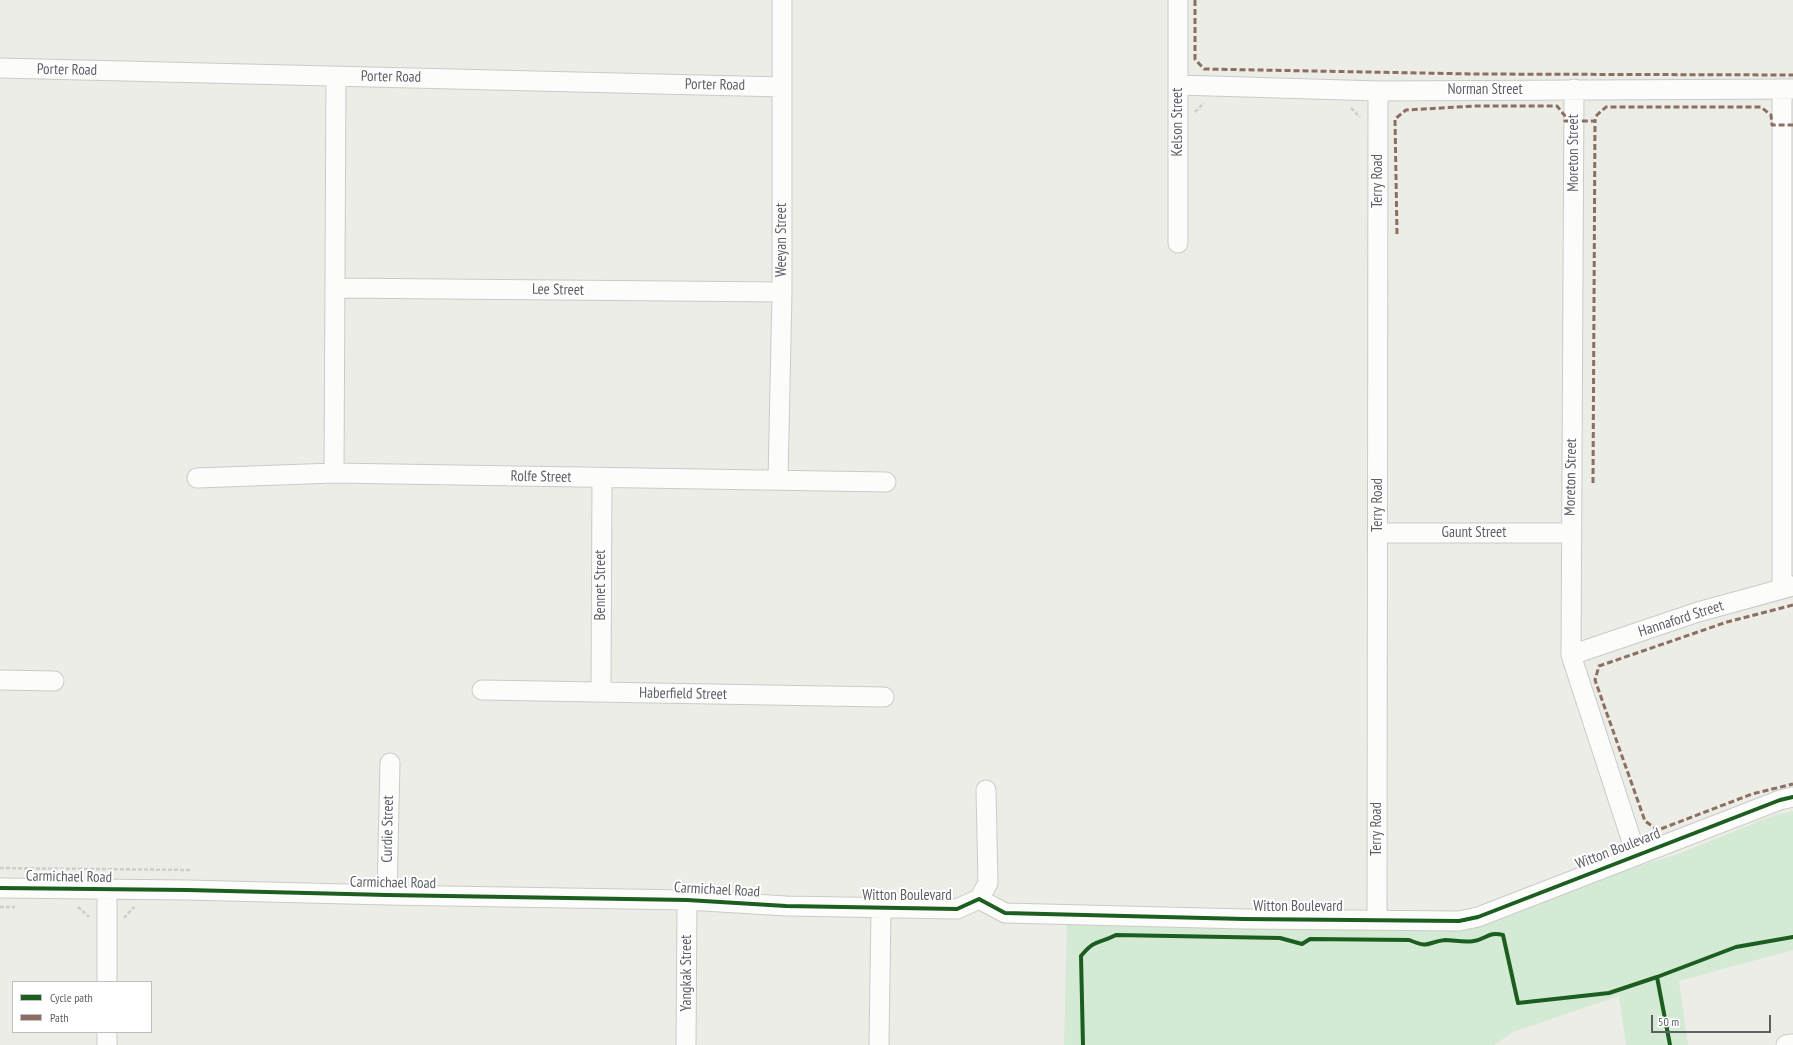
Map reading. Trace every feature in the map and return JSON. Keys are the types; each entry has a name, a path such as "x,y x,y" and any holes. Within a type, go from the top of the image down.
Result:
{"street":[{"name":"Weeyan Street","path":"778,480 782,292 782,0"},
{"name":"Kelson Street","path":"1178,0 1178,243"},
{"name":"Porter Road","path":"0,68 782,87"},
{"path":"334,473 336,76"},
{"name":"Norman Street","path":"1178,85 1378,91 1788,89"},
{"name":"Moreton Street","path":"1574,89 1570,533 1571,655 1636,854"},
{"path":"1788,89 1788,587"},
{"name":"Terry Road","path":"1377,920 1378,91"},
{"name":"Lee Street","path":"335,288 782,292"},
{"name":"Rolfe Street","path":"197,478 334,473 886,482"},
{"name":"Bennet Street","path":"601,692 602,478"},
{"name":"Gaunt Street","path":"1378,532 1570,533"},
{"name":"Hannaford Street","path":"1571,655 1698,612 1788,587"},
{"path":"0,680 54,681"},
{"name":"Haberfield Street","path":"482,690 884,697"},
{"name":"Curdie Street","path":"387,895 390,763"},
{"path":"978,899 988,883 986,790"},
{"name":"Witton Boulevard","path":"786,906 957,909 978,899 1005,913 1244,919 1459,921 1478,917 1636,854 1780,800 1793,797"},
{"name":"Carmichael Road","path":"0,888 187,890 687,900 786,906"},
{"path":"107,890 107,981"},
{"name":"Yangkak Street","path":"686,1045 687,900"},
{"path":"879,1045 881,908"},
{"path":"107,1033 107,1045"},
{"path":"1786,1045 1793,1044"}],"path":[{"path":"1194,113 1205,102 1210,102"},
{"path":"1344,108 1351,108 1360,117 1360,125"},
{"path":"0,868 190,870"},
{"path":"0,907 23,907"},
{"path":"76,907 79,907 90,917 90,924"},
{"path":"123,923 123,918 133,908 140,908"}],"green space":[{"path":"1793,811 1793,950 1679,981 1688,1045 1626,1045 1619,996 1513,1032 1494,1045 1064,1045 1067,914 1468,919 1678,854 1775,815"}],"marked path":[{"path":"1195,0 1195,59 1204,69 1475,74 1793,75"},
{"path":"1397,234 1395,119 1406,110 1476,106 1557,106 1565,116 1565,121 1595,121 1597,115 1606,107 1761,107 1771,115 1772,125 1793,125"},
{"path":"1593,483 1595,121"},
{"path":"1793,605 1727,622 1599,666 1595,680 1645,821 1658,830 1752,794 1793,784"}],"cycle path":[{"path":"0,888 187,890 687,900 786,906 957,909 979,899 1005,913 1244,919 1459,921 1478,917 1780,800 1793,797"},
{"path":"1083,1045 1081,956 1090,946 1116,935 1280,938 1302,944 1310,939 1409,940 1416,943 1428,944 1445,940 1470,942 1498,934 1503,935 1518,1003 1609,993 1657,977 1736,947 1793,937"},
{"path":"1657,977 1670,1045"}]}
